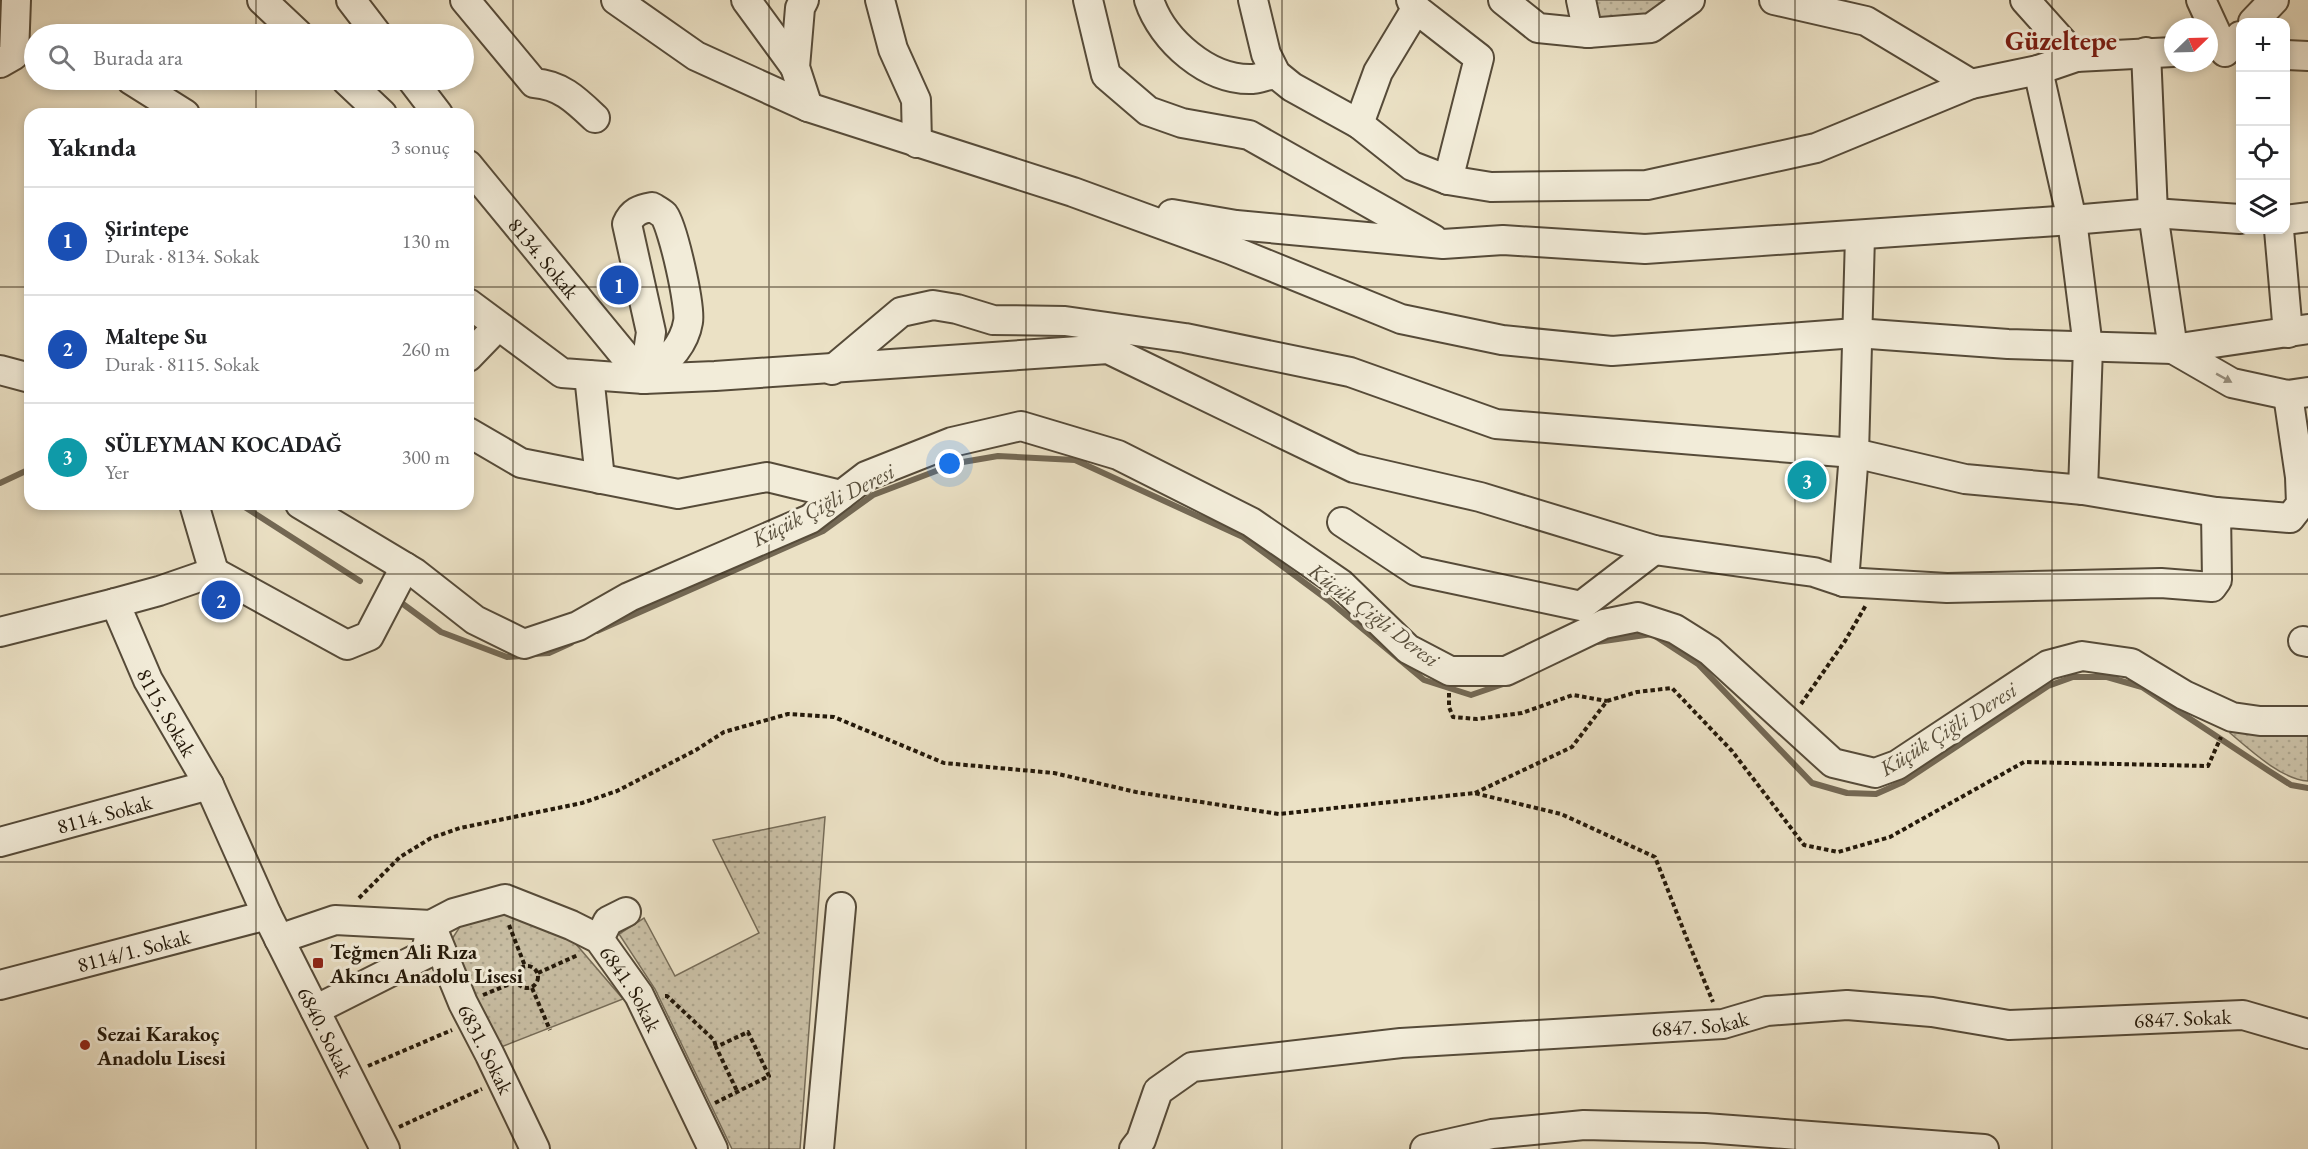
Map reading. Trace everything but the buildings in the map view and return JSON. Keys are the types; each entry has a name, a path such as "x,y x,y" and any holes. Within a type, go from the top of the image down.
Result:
{"street":[{"path":"16,0 16,59"},
{"path":"261,0 287,24"},
{"path":"351,0 369,24"},
{"path":"465,0 534,83 547,84 569,94 595,118"},
{"path":"616,0 696,56 807,107 1073,192 1228,249 1401,319 1502,340 1612,351 1856,333 2008,344 2173,349 2298,331 2280,234"},
{"path":"746,0 795,67 807,107"},
{"path":"795,67 801,8 804,0"},
{"path":"880,0 893,49 916,100 917,143"},
{"path":"1088,0 1106,75 1148,111 1182,123 1249,135 1443,244"},
{"path":"1149,0 1153,11 1168,34 1191,56 1208,68 1231,77 1253,79 1276,74"},
{"path":"1252,0 1266,54 1276,74 1292,87 1359,124 1412,166 1448,180 1491,187 1647,186 1816,148 1971,84 2038,70 2076,57 2160,52 2153,213 2173,349"},
{"path":"1503,0 1538,28 1588,33 1651,28 1690,0"},
{"path":"1581,0 1588,33"},
{"path":"1774,0 1867,11 1971,84"},
{"path":"2025,0 2076,57"},
{"path":"2189,0 2205,10 2229,48"},
{"path":"2257,18 2274,0"},
{"path":"1359,124 1378,72 1413,4 1479,58 1448,180"},
{"path":"2290,55 2308,56"},
{"path":"2038,70 2072,220 2088,347 2083,489"},
{"path":"146,90 175,108"},
{"path":"357,90 376,108"},
{"path":"420,90 433,108"},
{"name":"8134. Sokak","path":"474,170 644,379"},
{"path":"1073,192 1182,216 1236,225 1443,244 1503,240 1645,249 1860,236 2153,213 2236,219"},
{"path":"652,207 663,214 673,239 688,310 688,324 678,346 663,365 644,379 651,332 627,224 630,216 641,209 652,207"},
{"path":"2290,219 2308,216"},
{"path":"1844,582 1854,453 1860,236"},
{"path":"832,370 901,312 933,305 993,320 1065,321 1185,338 1350,372 1496,424 1854,453 1965,479 2083,489 2216,512 2290,518 2301,504 2304,469 2298,394 2232,383 2173,349"},
{"path":"474,308 562,373 644,379 832,370 1108,349 1354,468 1480,497 1654,550 1814,572 1844,582 1947,588 2161,583 2212,587 2217,580 2216,512"},
{"path":"474,351 498,326"},
{"path":"589,375 600,479"},
{"path":"310,510 415,573 475,620 524,644 578,626 629,597 810,519 866,476 952,442 1021,426 1118,455 1251,522 1341,584 1408,649 1450,671 1506,671 1604,624 1638,617 1675,629 1710,651 1833,763 1875,773 1897,765 2048,664 2082,656 2131,663 2184,695 2232,717 2260,721 2308,721"},
{"path":"474,436 520,463 678,494 766,477 841,495"},
{"path":"196,510 214,572 347,645 369,636 405,567"},
{"path":"1342,522 1416,571 1581,606 1654,550"},
{"path":"0,632 115,603 214,572"},
{"name":"8115. Sokak","path":"115,603 148,680 209,785 273,927"},
{"name":"8114. Sokak","path":"0,842 209,785"},
{"name":"6841. Sokak","path":"431,925 454,913 505,899 571,925 601,942 644,1005 713,1149"},
{"path":"819,1149 841,907"},
{"path":"601,942 608,921 626,912"},
{"path":"273,927 335,920 431,925 426,954 315,1010"},
{"name":"6831. Sokak","path":"431,925 468,1012 535,1149"},
{"name":"8114/1. Sokak","path":"0,985 273,927"},
{"name":"6840. Sokak","path":"273,927 382,1143"},
{"name":"6847. Sokak","path":"1134,1149 1141,1140 1158,1091 1192,1067 1401,1044 1723,1024 1767,1011 1847,1005 1932,1012 2009,1025 2243,1015 2308,1034"},
{"path":"1425,1149 1492,1134 1584,1125 1705,1128 1984,1149"}],"path":[{"path":"1788,722 1845,641 1878,584"},
{"path":"1449,707 1453,717 1477,719 1522,713 1573,695 1607,701"},
{"path":"335,920 400,857 431,838 460,828 582,802 617,790 696,750 724,732 755,722 788,714 834,717 944,763 1054,772 1136,792 1279,814 1474,793 1561,814 1655,857 1723,1024"},
{"path":"499,901 525,966"},
{"path":"538,973 601,942"},
{"path":"531,988 521,986 517,981 517,973 525,966 532,967 538,973"},
{"path":"531,988 537,983 538,973"},
{"path":"348,1075 468,1012 517,981"},
{"path":"531,988 550,1030"},
{"path":"644,1005 667,996 714,1040 716,1047 737,1091 769,1076 748,1032 716,1047"},
{"path":"382,1143 502,1080"}],"shaded area":[{"path":"1591,0 1671,0 1668,10 1593,22"},
{"path":"2235,723 2308,729 2308,781 2277,770 2256,755 2230,733"},
{"path":"825,817 800,1149 732,1149 655,989 619,934 644,918 675,976 759,933 713,840"},
{"path":"507,908 563,929 623,999 501,1047 456,955 452,939 461,925"}],"waterway":[{"name":"Küçük Çiğli Deresi","path":"597,631 823,531 873,495 957,463 998,456 1075,460 1243,537 1328,600 1424,680 1471,695 1506,683"},
{"name":"Küçük Çiğli Deresi","path":"0,483 24,472"},
{"name":"Küçük Çiğli Deresi","path":"249,510 360,581"},
{"name":"Küçük Çiğli Deresi","path":"403,604 441,632 507,657 522,656"},
{"name":"Küçük Çiğli Deresi","path":"1597,642 1652,634 1698,664 1812,783 1847,793 1876,794 1903,782 2048,686 2073,677 2107,677 2142,687 2291,785 2308,788"},
{"name":"Küçük Çiğli Deresi","path":"533,654 549,653 571,643"}],"place":[{"name":"Şirintepe","path":"619,285"},
{"name":"SÜLEYMAN KOCADAĞ","path":"1807,480"},
{"name":"Maltepe Su","path":"221,600"},
{"name":"Teğmen Ali Rıza Akıncı Anadolu Lisesi","path":"318,963"},
{"name":"Sezai Karakoç Anadolu Lisesi","path":"85,1045"}],"district":[{"name":"Güzeltepe","path":"2061,40"}]}
